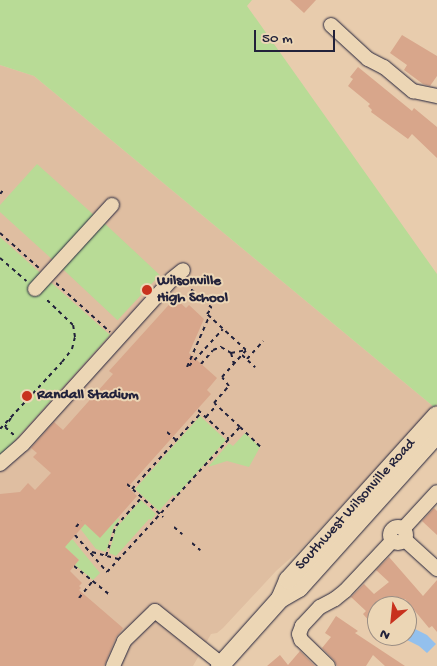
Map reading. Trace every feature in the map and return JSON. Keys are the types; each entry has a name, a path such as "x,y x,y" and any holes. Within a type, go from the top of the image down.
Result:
{"main road":[{"name":"Southwest Wilsonville Road","path":"222,665 280,599 288,580 437,415"},
{"name":"Southwest Wilsonville Road","path":"280,599 299,588 437,434"}],"lane":[{"path":"331,25 368,59 384,67 413,91 437,96"},
{"path":"35,289 112,205"},
{"path":"0,464 23,444 172,279 183,276"},
{"path":"328,666 301,640 299,634 302,626 320,607 335,600 345,591 400,536 437,492"},
{"path":"400,536 437,569"},
{"path":"113,666 124,641 155,611 222,665"}],"path":[{"path":"0,194 4,189"},
{"path":"0,233 34,264"},
{"path":"0,258 70,320 75,337 72,348 66,357 0,429"},
{"path":"183,276 212,308 207,314 209,316 187,367 223,329"},
{"path":"61,288 118,339"},
{"path":"209,316 246,350"},
{"path":"247,359 262,341"},
{"path":"201,364 218,348 224,348 232,353 246,350"},
{"path":"246,350 222,377 229,386 214,403 260,446"},
{"path":"232,353 234,364"},
{"path":"242,354 255,366"},
{"path":"206,417 216,406"},
{"path":"198,410 229,439"},
{"path":"132,489 201,413"},
{"path":"12,417 6,428 23,444"},
{"path":"75,535 107,572 161,516 240,427"},
{"path":"167,432 176,440"},
{"path":"127,484 161,516"},
{"path":"106,556 116,526 141,498"},
{"path":"76,527 81,521"},
{"path":"174,527 182,534"},
{"path":"192,542 200,550"},
{"path":"91,552 119,559"},
{"path":"74,566 110,595"},
{"path":"79,598 92,582"}],"shaded area":[{"name":"Wilsonville High School","path":"0,65 34,76 434,407 300,550 276,571 223,628 217,633 211,634 193,666 0,666"}],"green space":[{"path":"0,0 252,0 247,6 437,274 437,404 434,407 34,76 0,65"},
{"path":"37,164 95,216 54,261 0,212 0,205"},
{"path":"102,221 160,275 117,320 60,266"},
{"name":"Randall Stadium","path":"0,237 110,335 0,457"},
{"path":"200,416 226,440 175,497 173,495 159,511 135,489"},
{"path":"245,433 260,447 249,467 227,461 208,467 229,443 233,446"},
{"path":"141,500 156,514 151,520 149,519 116,556 109,553 116,528"},
{"path":"118,518 120,520 114,526 106,552 96,549 79,527 83,522 100,537"},
{"path":"57,540 73,540 100,573 93,580 75,565 79,560"}],"water":[{"path":"417,630 427,635 436,644 427,653 417,645"}],"building":[{"path":"290,0 316,0 304,13"},
{"path":"402,35 437,56 437,76 430,86 423,84 404,70 407,65 390,53"},
{"path":"358,67 412,111 414,108 437,127 437,158 412,134 408,139 371,112 372,110 368,106 370,104 348,86 353,79 350,77"},
{"name":"Wilsonville High School","path":"175,298 186,308 189,305 204,319 189,353 217,378 207,390 211,394 128,487 137,496 100,538 85,524 65,547 79,560 70,571 82,583 79,586 81,588 79,590 123,628 116,637 104,666 0,666 0,494 20,492 28,483 35,490 51,473 33,457 37,453 31,448 54,422 63,430 113,374 109,371"},
{"path":"434,508 437,511 437,535 422,521"},
{"path":"389,557 423,596 437,580 437,632 432,626 429,628 417,614 417,596 367,596 367,619 363,614 366,611 351,597 364,584 374,594 389,582 376,570"},
{"path":"336,616 358,631 355,633 367,641 367,646 375,646 405,666 385,666 373,655 366,666 337,666 334,660 322,648 331,637 325,633"},
{"path":"300,651 315,666 267,666 280,655 288,665"}],"place":[{"name":"Wilsonville High School","path":"147,290"},
{"name":"Randall Stadium","path":"27,396"}]}
